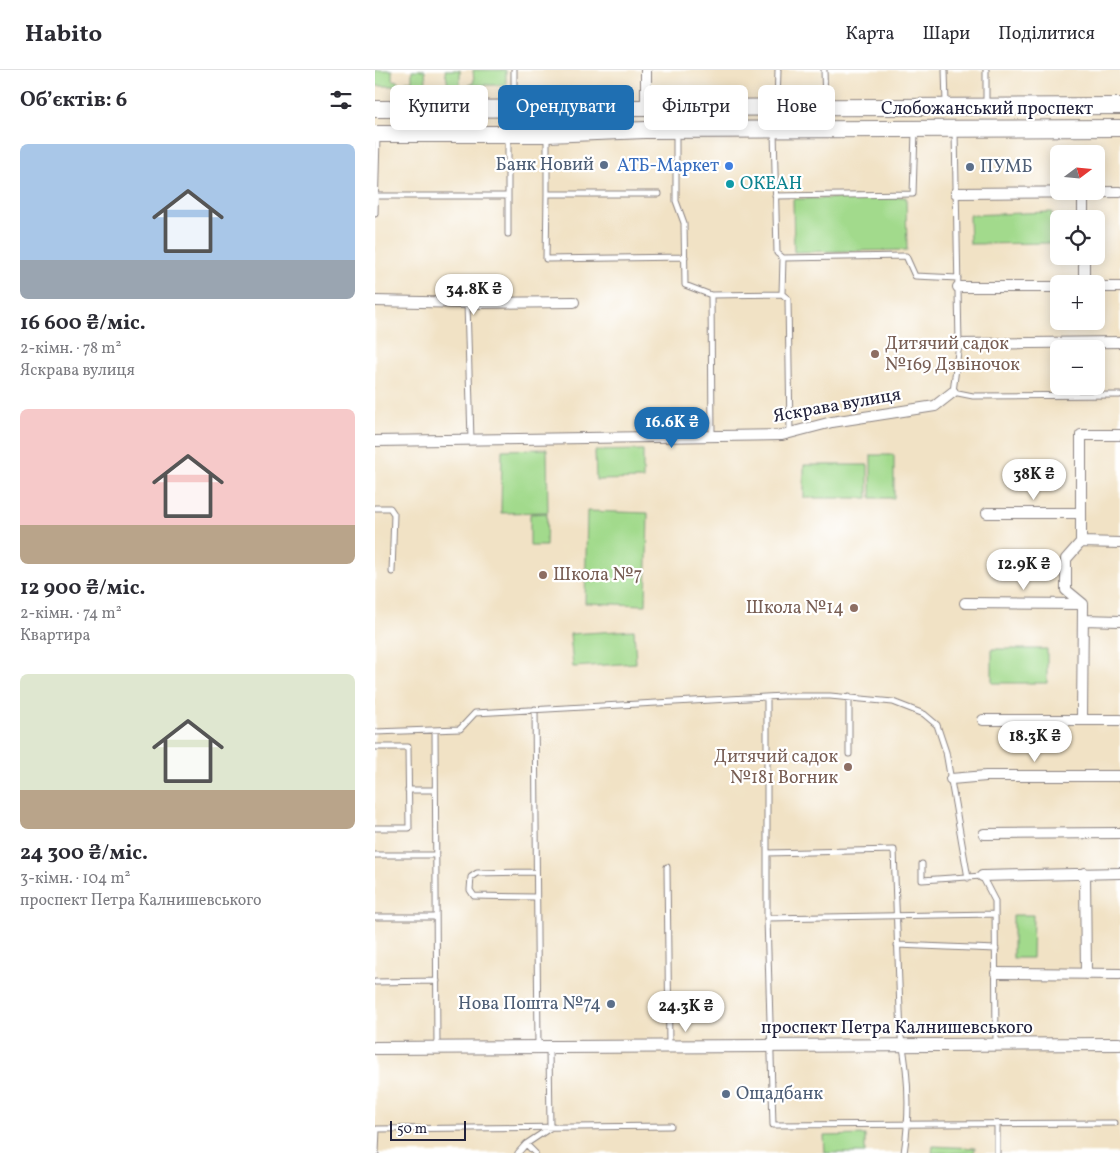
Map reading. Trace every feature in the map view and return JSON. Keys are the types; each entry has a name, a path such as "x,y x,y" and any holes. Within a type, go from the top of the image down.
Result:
{"main road":[{"name":"Слобожанський проспект","path":"835,106 1120,106"},
{"name":"Слобожанський проспект","path":"375,109 498,108"},
{"name":"Слобожанський проспект","path":"835,130 1120,128"},
{"name":"Слобожанський проспект","path":"376,134 547,134 676,130"}],"street":[{"path":"646,70 646,85"},
{"path":"956,193 1050,192"},
{"path":"1105,192 1120,192"},
{"path":"958,282 1050,286"},
{"path":"1105,287 1120,287"},
{"path":"375,301 467,303 574,302"},
{"path":"959,344 1120,342"},
{"name":"Яскрава вулиця","path":"375,441 471,441 790,433 832,422 935,406 953,392"},
{"path":"1083,604 1066,590 1067,559 1081,542 1081,436 1120,435"},
{"path":"987,513 1081,514"},
{"path":"1081,542 1120,543"},
{"path":"965,603 1083,604"},
{"path":"1082,719 1083,604"},
{"path":"1083,620 1120,621"},
{"path":"983,720 1120,720"},
{"path":"951,779 986,776 1120,776"},
{"path":"984,834 1120,833"},
{"path":"982,876 1120,873"},
{"path":"1085,874 1086,974"},
{"path":"996,973 1120,974"},
{"name":"проспект Петра Калнишевського","path":"375,1048 1120,1044"}],"lane":[{"path":"514,70 514,85"},
{"path":"778,70 778,85"},
{"path":"824,70 824,85"},
{"path":"945,70 945,106"},
{"path":"986,70 986,106"},
{"path":"955,129 959,344 953,392 973,396 1120,395"},
{"path":"676,130 676,201 684,223 685,285 711,295 782,294 788,299 790,433"},
{"path":"774,130 777,253 783,258 906,256 915,276 958,282"},
{"path":"775,196 913,194 915,130"},
{"path":"375,214 376,134"},
{"path":"508,134 508,234"},
{"path":"547,134 546,259 685,257"},
{"path":"547,194 659,194"},
{"path":"376,196 508,196"},
{"path":"782,294 783,258"},
{"path":"711,295 711,436"},
{"path":"467,303 471,441"},
{"path":"375,508 390,508 395,514 392,572"},
{"path":"767,697 767,918 773,1125 1115,1123"},
{"path":"375,732 460,729 475,713 535,709 767,697 849,697 893,702 924,714 937,725 946,752 968,878"},
{"path":"849,697 849,754"},
{"path":"535,709 535,897 550,1128"},
{"path":"435,730 437,1048"},
{"path":"375,748 408,747 409,828 375,828"},
{"path":"408,790 435,790"},
{"path":"767,853 894,850 895,916 908,1124 903,1153"},
{"path":"375,856 435,855"},
{"path":"921,864 922,880 982,876 995,901 996,1045"},
{"path":"667,867 669,1047"},
{"path":"535,872 477,873 471,877 470,890 474,896 535,897"},
{"path":"767,918 995,914"},
{"path":"375,917 435,917"},
{"path":"897,946 996,949"},
{"path":"375,982 437,981"},
{"path":"997,1124 997,1153"},
{"path":"377,1153 377,1129 671,1126"},
{"path":"518,1153 526,1144 550,1128"},
{"path":"526,1144 535,1153"}],"green space":[{"path":"375,70 392,70 392,80 398,81 399,85 390,86 375,86"},
{"path":"412,70 425,70 426,81 422,85 407,85 406,81 412,81"},
{"path":"445,70 460,70 460,85 448,85"},
{"path":"473,70 506,70 506,85 469,85 474,82"},
{"path":"906,197 907,250 794,252 793,199"},
{"path":"1050,212 1050,243 970,244 969,215"},
{"path":"547,449 548,512 501,513 502,450"},
{"path":"643,450 643,479 596,480 595,451"},
{"path":"871,455 894,455 894,498 871,498"},
{"path":"804,465 868,465 868,498 804,498"},
{"path":"587,511 648,513 646,605 585,603"},
{"path":"547,513 546,546 530,546 530,514"},
{"path":"634,630 636,663 573,667 570,634"},
{"path":"992,649 1047,649 1047,683 992,683"},
{"path":"1013,915 1033,915 1032,958 1013,958"},
{"path":"865,1135 865,1153 825,1153 824,1136"},
{"path":"933,1146 975,1148 974,1153 932,1153"}],"place":[{"name":"Банк Новий","path":"604,165"},
{"name":"АТБ-Маркет","path":"729,166"},
{"name":"ПУМБ","path":"970,167"},
{"name":"ОКЕАН","path":"730,184"},
{"name":"Дитячий садок №169 Дзвіночок","path":"875,354"},
{"name":"Школа №7","path":"543,575"},
{"name":"Школа №14","path":"854,608"},
{"name":"Дитячий садок №181 Вогник","path":"848,767"},
{"name":"Нова Пошта №74","path":"611,1004"},
{"name":"Ощадбанк","path":"726,1094"}]}
